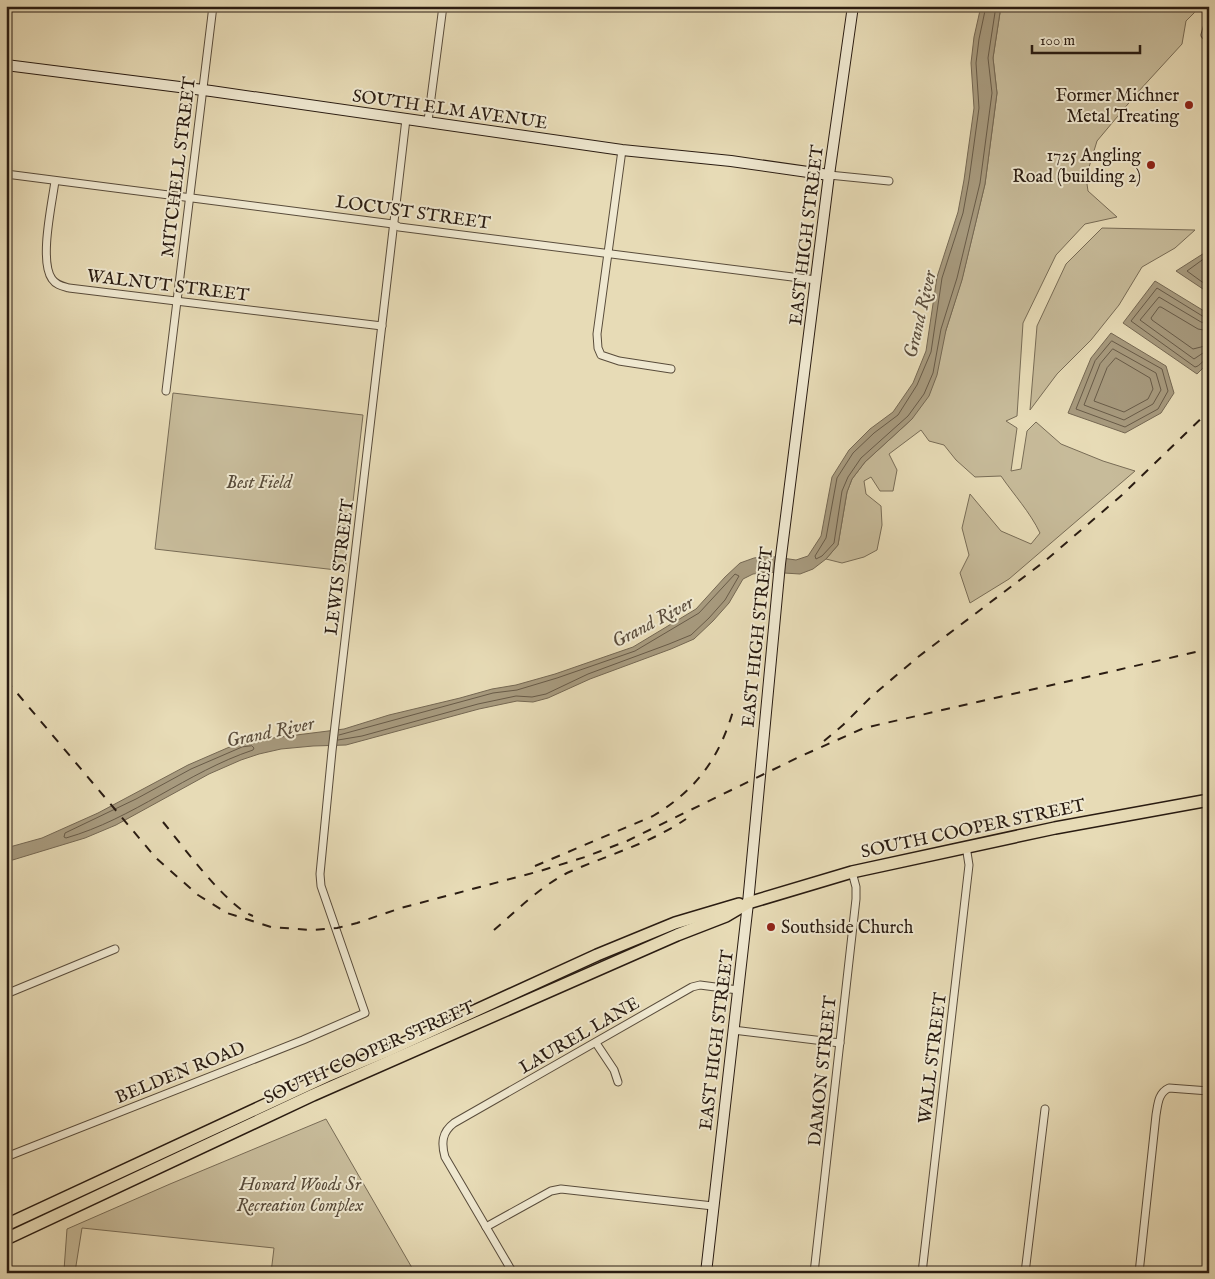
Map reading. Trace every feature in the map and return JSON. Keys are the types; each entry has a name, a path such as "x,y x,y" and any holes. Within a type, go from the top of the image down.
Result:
{"main road":[{"name":"SOUTH COOPER STREET","path":"6,1225 327,1076 387,1051 598,955 675,923 852,872 966,846 1209,800"},
{"name":"SOUTH COOPER STREET","path":"6,1239 312,1095 677,935 726,916 748,903"}],"street":[{"name":"MITCHELL STREET","path":"166,391 213,6"},
{"path":"428,121 443,6"},
{"name":"EAST HIGH STREET","path":"706,1273 748,903 783,544 829,175 853,6"},
{"path":"1209,22 1206,35 1209,39"},
{"name":"SOUTH ELM AVENUE","path":"6,65 428,121 622,150 889,181"},
{"name":"LEWIS STREET","path":"365,1014 321,886 321,859 335,722 406,119"},
{"path":"622,150 597,334 598,348 601,355 619,362 671,369"},
{"name":"LOCUST STREET","path":"6,174 816,280"},
{"name":"WALNUT STREET","path":"55,181 46,252 49,273 56,284 69,288 382,326"},
{"name":"WALL STREET","path":"922,1273 969,864 966,846"},
{"name":"DAMON STREET","path":"814,1273 856,899 856,887 852,872"},
{"path":"6,994 115,949"},
{"name":"LAUREL LANE","path":"486,1227 445,1157 442,1146 444,1134 454,1123 692,988 700,985 738,990"},
{"name":"BELDEN ROAD","path":"6,1157 365,1014"},
{"path":"733,1030 840,1044"},
{"path":"596,1043 614,1070 618,1082"},
{"path":"1139,1273 1158,1103 1164,1090 1169,1088 1209,1092"},
{"path":"1024,1273 1044,1109"},
{"path":"513,1273 486,1227 551,1192 561,1190 713,1206"}],"green space":[{"path":"1001,6 1201,6 1186,21 1182,44 1097,141 1086,177 1088,191 1117,217 1085,224 1056,255 1023,323 1017,416 1006,421 1017,428 1011,471 1021,469 1027,431 1036,422 1061,444 1103,461 1135,471 1009,579 970,603 960,573 969,555 962,528 970,494 1001,531 1031,544 1040,533 1027,511 1001,476 975,477 956,460 944,445 929,441 921,430 889,454 897,470 893,491 880,491 871,477 864,481 866,494 881,506 882,525 877,550 864,557 842,563 826,559 838,545 847,492 852,479 865,462 912,419 946,330 962,279 985,184 997,93 993,58"},
{"path":"1102,228 1195,230 1175,248 1142,267 1119,305 1091,340 1057,374 1030,410 1037,326 1066,264"},
{"name":"Best Field","path":"173,393 363,415 345,571 155,549"},
{"name":"Howard Woods Sr Recreation Complex","path":"326,1119 415,1273 271,1273 274,1248 82,1228 75,1272 64,1270 67,1229"}],"water":[{"name":"Grand River","path":"981,6 1001,6 993,58 997,93 985,184 962,280 946,330 937,375 929,396 912,419 865,462 852,479 847,492 838,545 826,559 813,569 800,574 768,572 753,574 743,579 729,603 694,639 590,679 548,698 533,702 517,701 479,709 346,745 281,749 259,754 209,774 116,825 85,838 6,862 6,848 42,838 98,813 188,765 241,742 344,729 389,715 555,674 633,647 696,609 740,563 768,556 796,560 808,556 821,536 832,477 849,450 870,429 893,412 913,383 926,351 937,277 958,212 964,180 974,108 971,63 974,37"},
{"path":"1209,250 1209,293 1176,271"},
{"path":"1155,281 1209,314 1209,362 1197,374 1123,323"},
{"path":"1111,333 1166,366 1174,393 1161,413 1125,433 1068,413 1091,358"}],"railway":[{"path":"824,741 872,696 918,657 1045,561 1122,495 1209,411"},
{"path":"6,680 156,858 198,895 227,913 271,927 311,930 337,928 357,923 401,908 585,857 627,841 799,757 864,728 1209,649"},
{"path":"535,866 653,816 668,806 694,784 704,772 721,744 733,711"},
{"path":"494,930 529,899 567,873 643,842 686,819"},
{"path":"163,822 219,889 243,911 253,916"}],"place":[{"name":"Former Michner Metal Treating","path":"1189,105"},
{"name":"1725 Angling Road (building 2)","path":"1151,165"},
{"name":"Southside Church","path":"771,927"}]}
